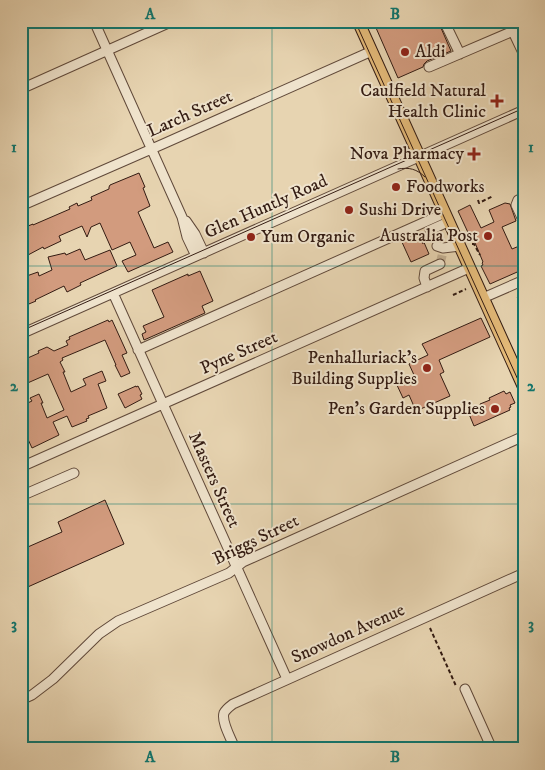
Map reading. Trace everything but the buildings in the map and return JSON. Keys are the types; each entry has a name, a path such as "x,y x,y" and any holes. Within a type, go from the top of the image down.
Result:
{"main road":[{"path":"358,21 524,388"}],"street":[{"path":"94,21 182,217 195,234 200,254"},
{"path":"21,88 173,21"},
{"path":"444,21 460,54"},
{"path":"508,21 524,55"},
{"path":"429,67 513,31"},
{"name":"Larch Street","path":"21,206 372,51"},
{"name":"Glen Huntly Road","path":"21,334 524,110"},
{"path":"524,198 518,200 516,205 524,222"},
{"path":"447,218 437,243 460,246"},
{"path":"138,350 447,218"},
{"path":"427,287 424,278 425,271 440,264"},
{"name":"Pyne Street","path":"21,467 470,268"},
{"path":"483,298 524,280"},
{"name":"Masters Street","path":"113,293 287,679"},
{"name":"Briggs Street","path":"21,700 32,695 54,679 99,634 118,621 229,573 243,562 524,436"},
{"path":"21,496 74,473"},
{"name":"Snowdon Avenue","path":"235,749 223,715 232,704 524,573"},
{"path":"461,689 492,749"},
{"path":"515,749 524,745"}],"path":[{"path":"478,200 480,203 493,196"},
{"path":"422,243 437,243"},
{"path":"472,244 474,244 480,255"},
{"path":"453,295 466,289"},
{"path":"517,298 522,296 524,299"},
{"path":"430,628 461,689"}],"tunnel":[{"path":"440,264 443,252"}],"tram line":[{"path":"355,21 524,393"},
{"path":"21,331 524,108"},
{"path":"398,169 413,169 425,177"}],"place":[{"name":"Aldi","path":"405,52"},
{"name":"Caulfield Natural Health Clinic","path":"497,101"},
{"name":"Nova Pharmacy","path":"474,154"},
{"name":"Foodworks","path":"396,187"},
{"name":"Sushi Drive","path":"349,210"},
{"name":"Australia Post","path":"488,236"},
{"name":"Yum Organic","path":"251,237"},
{"name":"Penhalluriack's Building Supplies","path":"427,368"},
{"name":"Pen's Garden Supplies","path":"495,409"}]}
